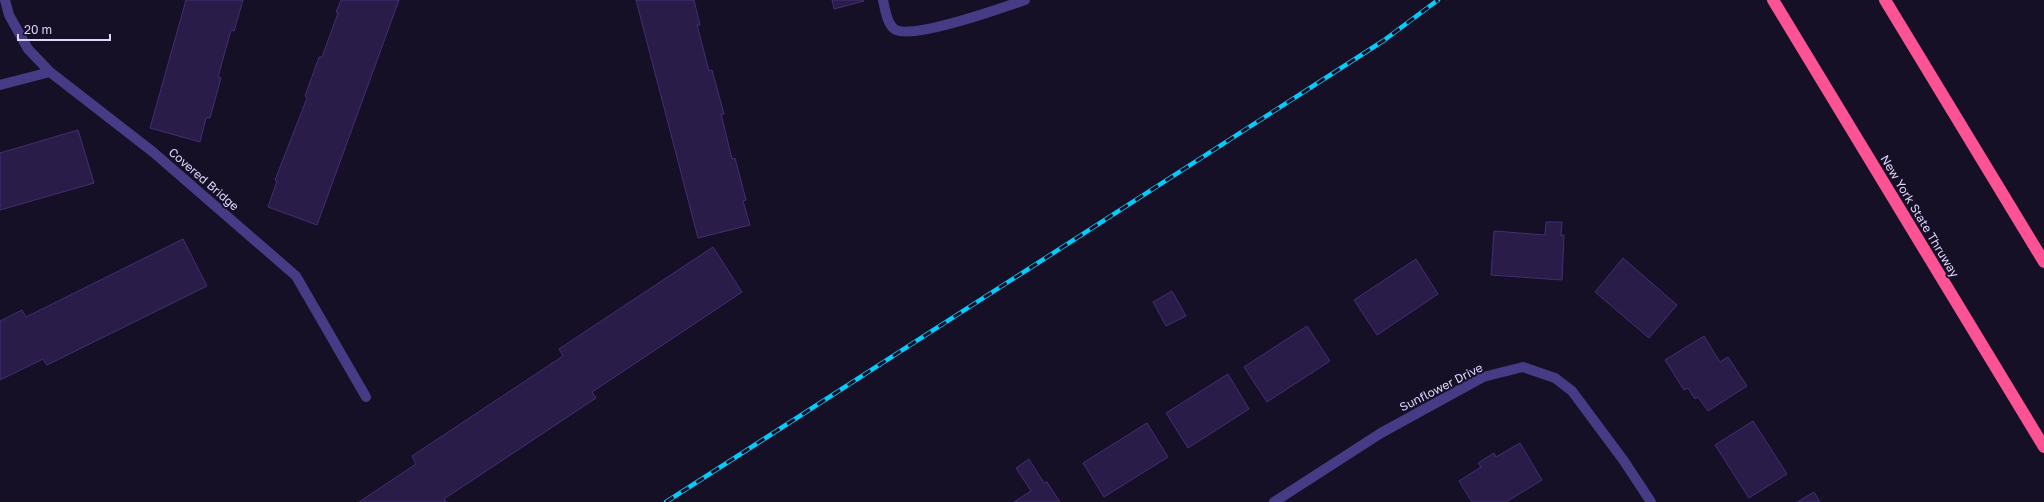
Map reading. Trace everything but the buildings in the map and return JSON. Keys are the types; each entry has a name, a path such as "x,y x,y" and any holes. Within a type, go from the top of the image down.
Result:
{"highway":[{"name":"New York State Thruway","path":"1773,0 2044,446"},
{"path":"1885,0 2044,262"}],"street":[{"name":"Covered Bridge","path":"5,0 9,14 28,49 50,72 153,152 296,276 366,397"},
{"path":"883,0 889,23 894,30 903,32 936,28 1025,0"},
{"path":"0,86 50,72"},
{"name":"Sunflower Drive","path":"1274,502 1381,433 1483,377 1524,367 1555,378 1572,391 1624,461 1651,502"}],"railway":[{"path":"666,502 1383,41 1438,0"}]}
